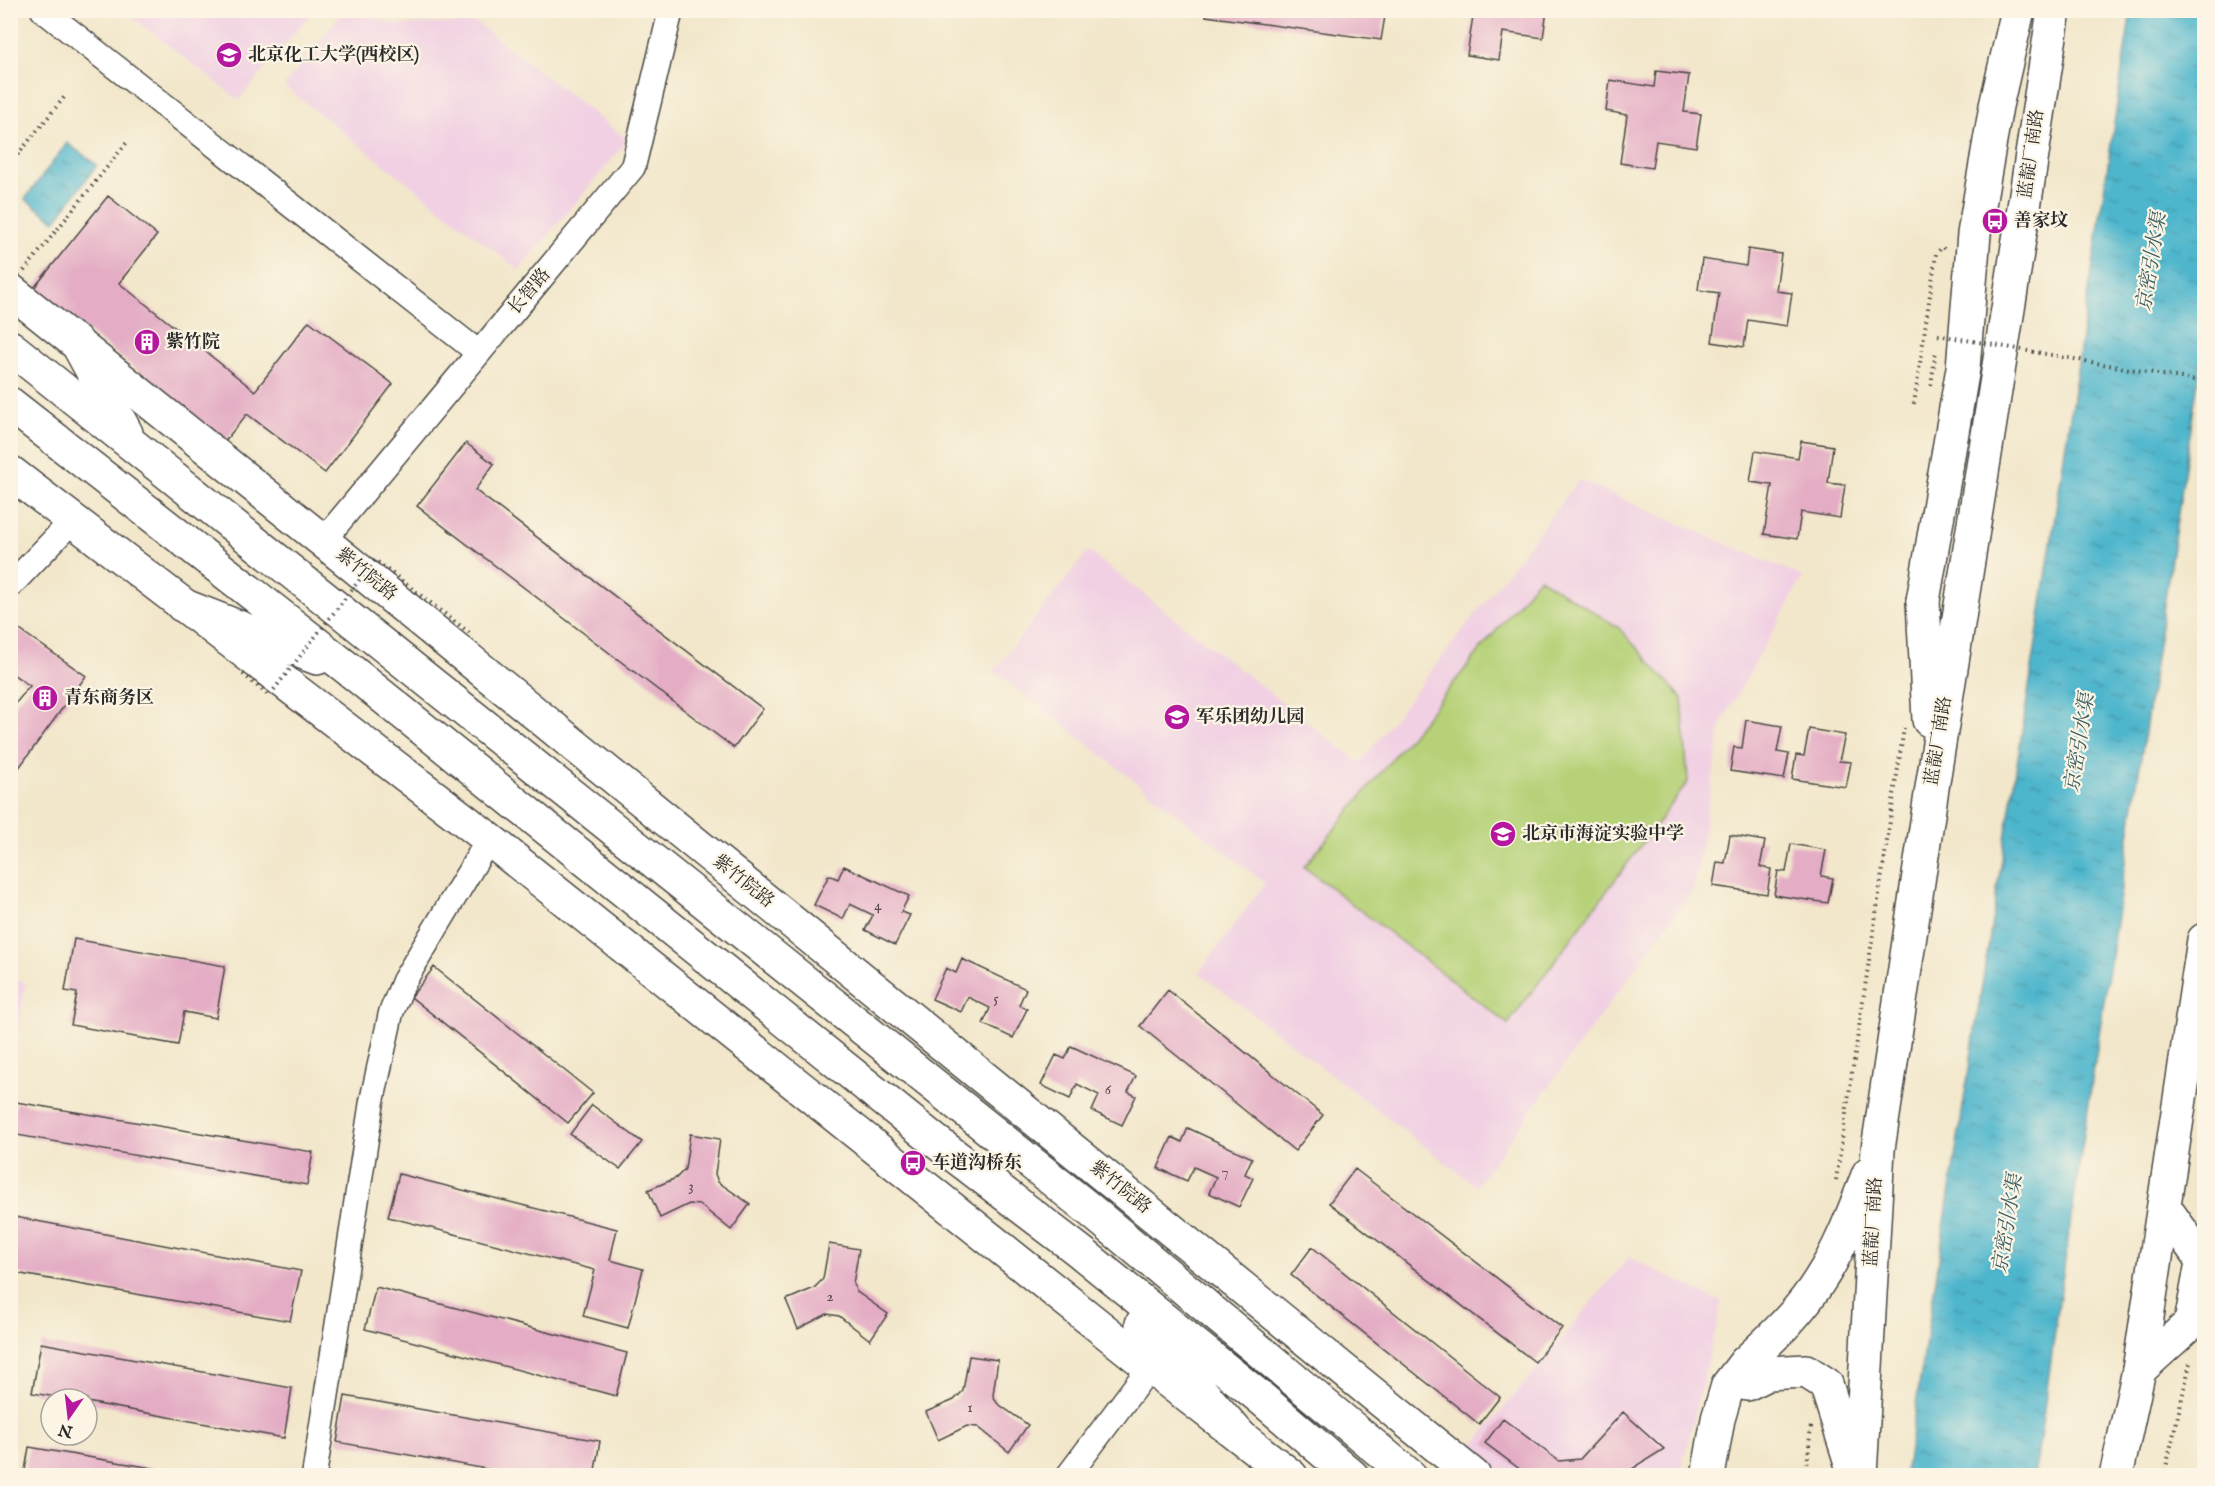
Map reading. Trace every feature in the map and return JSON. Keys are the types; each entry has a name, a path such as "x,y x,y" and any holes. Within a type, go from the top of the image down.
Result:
{"main road":[{"path":"1932,788 1923,602 1963,368 1974,234 1996,106 2018,10"},
{"name":"蓝靛厂南路","path":"1860,1476 1878,1149 2054,10"},
{"name":"紫竹院路","path":"14,284 76,341 1474,1476"},
{"path":"76,341 134,448"},
{"name":"紫竹院路","path":"10,347 1084,1205 1410,1476"},
{"path":"10,404 351,671 924,1132 1078,1250 1262,1399 1352,1476"},
{"path":"10,472 489,839 1291,1476"},
{"path":"182,605 351,671"},
{"path":"2116,1476 2139,1370 2205,940"},
{"path":"1719,1476 1733,1404 1746,1374 1822,1278 1845,1231 1878,1149"},
{"path":"2139,1370 2198,1317 2204,1259 2164,1207"},
{"path":"1078,1250 1240,1436"},
{"path":"1708,1476 1718,1419 1728,1385 1746,1374 1806,1371 1826,1384 1855,1476"}],"street":[{"path":"43,10 479,353"},
{"name":"长智路","path":"323,541 633,167 671,10"},
{"path":"10,586 74,520"},
{"path":"314,1476 372,1101 391,1013 404,981 489,839"},
{"path":"1068,1476 1150,1366"}],"path":[{"path":"10,164 66,95"},
{"path":"14,284 128,141"},
{"path":"1914,404 1936,254 1942,247 1949,254"},
{"path":"1930,393 1939,323"},
{"path":"1938,335 2205,382"},
{"path":"243,674 269,696 375,560 471,634"},
{"name":"蓝靛厂南路","path":"1836,1183 1905,720"},
{"path":"2164,1476 2192,1356"},
{"path":"1806,1476 1811,1425"}],"shaded area":[{"name":"北京化工大学(西校区)","path":"124,11 313,11 239,100"},
{"path":"340,15 364,15 397,25 477,23 628,140 519,270 284,86"},
{"name":"北京市海淀实验中学","path":"1579,480 1803,577 1722,722 1694,888 1476,1186 1199,973 1265,883 994,671 1088,551 1360,763"},
{"path":"10,979 26,982 11,1067"},
{"path":"1629,1257 1722,1302 1680,1475 1502,1475 1467,1453"}],"green space":[{"path":"1539,578 1618,627 1682,698 1688,782 1508,1024 1304,867"}],"water":[{"name":"京密引水渠","path":"2131,11 2204,11 2204,341 2037,1459 2034,1475 1905,1475 2038,630"},
{"path":"67,143 97,165 55,221 25,199"}],"building":[{"path":"1207,10 1386,10 1381,40 1206,16"},
{"path":"1474,10 1547,10 1543,38 1503,32 1499,60 1467,55"},
{"path":"1656,71 1689,75 1684,112 1701,114 1696,147 1656,141 1652,168 1620,163 1627,115 1606,111 1610,80 1654,87"},
{"name":"紫竹院","path":"108,196 157,235 119,283 255,391 309,321 393,384 325,473 247,414 225,441 34,288"},
{"path":"1748,249 1781,254 1776,291 1792,293 1787,326 1748,320 1744,347 1712,342 1719,293 1698,290 1702,259 1746,266"},
{"path":"1801,441 1833,446 1828,483 1845,485 1840,518 1801,512 1797,539 1764,534 1772,485 1750,482 1755,451 1798,458"},
{"path":"466,443 494,464 475,490 763,709 734,748 417,506"},
{"name":"青东商务区","path":"10,623 86,676 10,780 10,710 30,686 10,672"},
{"path":"1746,720 1782,726 1777,752 1789,754 1784,779 1730,771 1734,747 1742,748"},
{"path":"1809,729 1845,735 1839,761 1851,762 1846,787 1792,779 1796,755 1804,756"},
{"path":"1730,835 1765,841 1760,867 1771,869 1767,894 1713,886 1717,862 1725,863"},
{"path":"1791,844 1826,850 1821,876 1833,878 1828,903 1774,895 1778,871 1786,872"},
{"path":"844,866 909,896 901,912 910,915 895,945 865,930 873,915 850,904 843,919 814,905 829,875 838,879"},
{"path":"74,939 225,966 216,1018 184,1012 178,1045 71,1025 77,993 65,991"},
{"path":"962,959 1026,989 1019,1005 1027,1009 1013,1038 983,1024 990,1008 968,997 961,1012 932,999 946,968 956,973"},
{"path":"434,967 593,1093 568,1123 411,997"},
{"path":"1168,990 1323,1115 1295,1151 1140,1026"},
{"path":"1071,1046 1136,1076 1128,1092 1136,1096 1122,1125 1092,1111 1099,1095 1077,1084 1070,1099 1041,1085 1056,1055 1065,1059"},
{"path":"16,1102 313,1152 307,1185 11,1134"},
{"path":"592,1105 642,1142 620,1169 570,1134"},
{"path":"1188,1128 1252,1158 1245,1174 1253,1178 1239,1207 1209,1193 1216,1177 1194,1167 1187,1181 1158,1168 1172,1137 1182,1142"},
{"path":"690,1134 720,1139 715,1174 718,1182 750,1204 731,1230 700,1205 689,1204 660,1218 648,1190 676,1178 685,1169"},
{"path":"1355,1169 1562,1328 1535,1362 1329,1203"},
{"path":"399,1174 617,1229 610,1260 643,1269 628,1328 583,1316 595,1270 388,1217"},
{"path":"10,1216 301,1271 290,1321 10,1272"},
{"path":"829,1244 859,1249 853,1284 857,1292 888,1314 870,1340 839,1316 827,1314 798,1329 786,1300 814,1288 823,1279"},
{"path":"1312,1247 1500,1397 1479,1424 1291,1275"},
{"path":"376,1287 627,1353 616,1396 365,1329"},
{"path":"41,1343 292,1388 284,1438 99,1404 99,1387 39,1387 39,1394 32,1393"},
{"path":"969,1356 998,1360 993,1395 997,1403 1028,1425 1009,1452 978,1427 967,1426 938,1440 926,1412 954,1400 963,1391"},
{"path":"345,1396 600,1441 594,1476 525,1476 337,1442"},
{"path":"1623,1412 1664,1449 1624,1474 1625,1476 1529,1476 1485,1443 1503,1419 1559,1461 1580,1459"},
{"path":"29,1447 187,1474 187,1476 24,1476"}],"place":[{"name":"北京化工大学(西校区)","path":"229,55"},
{"name":"善家坟","path":"1995,221"},
{"name":"紫竹院","path":"147,342"},
{"name":"青东商务区","path":"45,698"},
{"name":"军乐团幼儿园","path":"1177,717"},
{"name":"北京市海淀实验中学","path":"1503,834"},
{"name":"车道沟桥东","path":"913,1163"}]}
